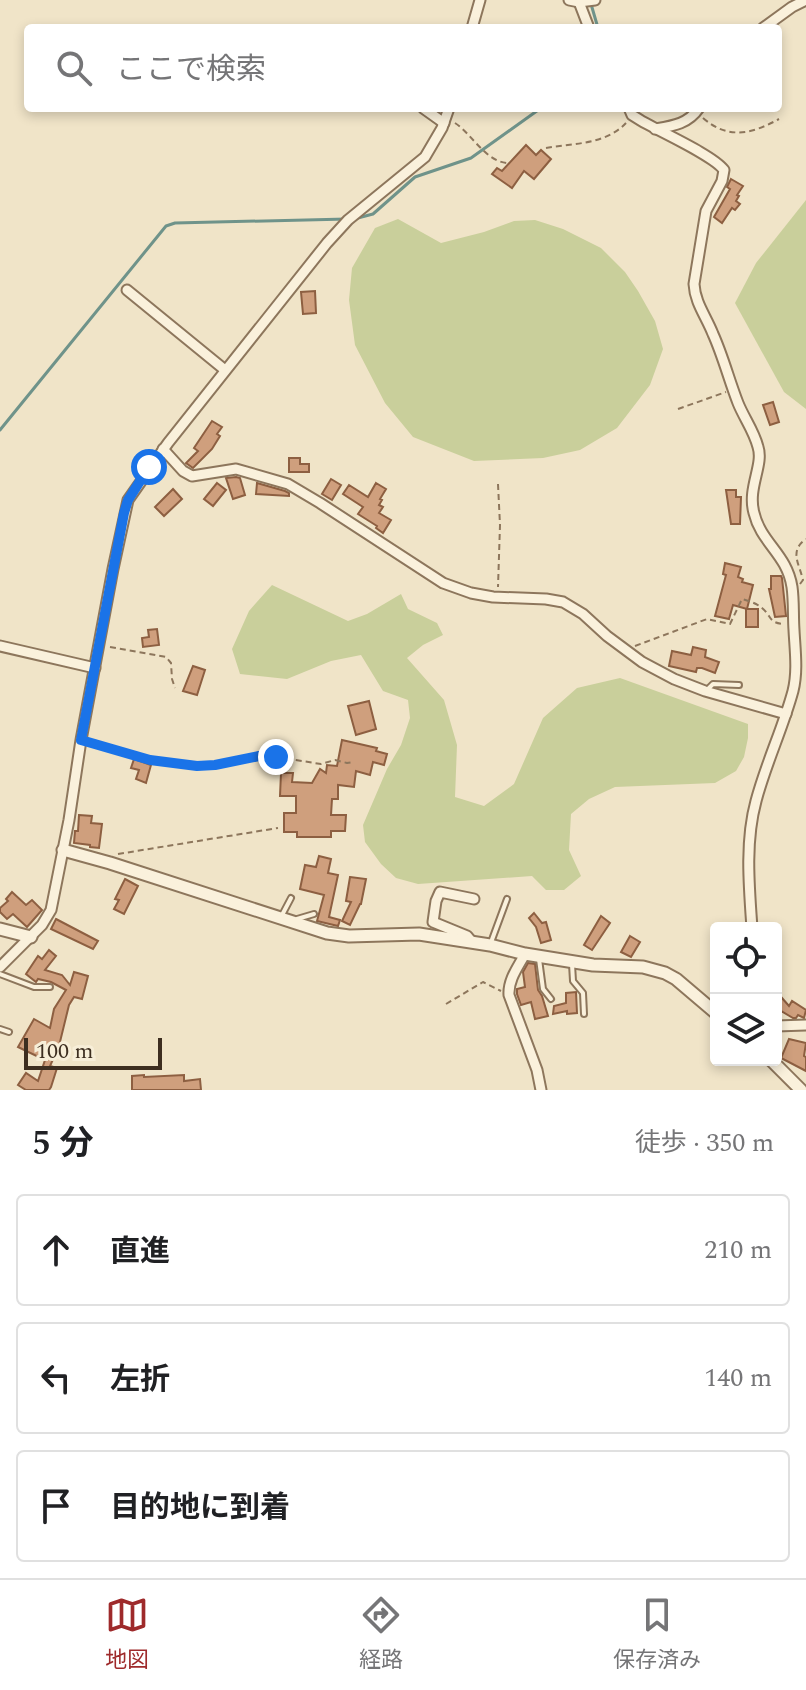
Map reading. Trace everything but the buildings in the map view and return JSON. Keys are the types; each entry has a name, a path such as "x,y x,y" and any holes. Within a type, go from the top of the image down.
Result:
{"street":[{"path":"473,24 480,0"},
{"path":"587,24 574,1 595,0"},
{"path":"769,24 806,0"},
{"path":"631,112 655,129 721,165 724,170 722,181 706,211 694,294 755,436 760,453 751,492 754,513 761,533 788,569 792,588 796,674 786,714 756,801 751,829 752,922"},
{"path":"655,129 678,125 696,112"},
{"path":"0,967 42,925 51,910 128,500 163,449 327,243 348,220 425,157 446,116"},
{"path":"127,290 225,370"},
{"path":"163,449 183,471 192,476 236,469 288,484 443,583 471,593 563,602 583,614 642,662 674,679 786,714"},
{"path":"0,646 95,668"},
{"path":"63,850 327,933 349,936 419,934 593,965 643,967 676,979 710,1008"},
{"path":"472,942 467,936 433,922 440,892 474,899"},
{"path":"0,929 31,937"},
{"path":"525,954 508,988 541,1090"},
{"path":"782,1026 806,1025"},
{"path":"778,1066 802,1086"}],"lane":[{"path":"705,691 713,684 739,685"},
{"path":"291,898 286,920 314,914"},
{"path":"490,945 507,899"},
{"path":"539,956 543,989 551,999"},
{"path":"572,961 573,981 582,990 584,1014"},
{"path":"0,974 34,987 50,987"},
{"path":"0,1029 9,1032"}],"path":[{"path":"546,148 608,138 622,128 631,112"},
{"path":"700,112 713,127 738,132 751,133 779,119"},
{"path":"446,116 490,156 507,163"},
{"path":"678,409 734,389"},
{"path":"498,484 498,597"},
{"path":"792,588 803,580 796,548 806,539"},
{"path":"628,651 639,643 707,619 730,624 742,599 765,610 778,624 793,624"},
{"path":"99,645 166,657 171,663 175,688"},
{"path":"81,740 150,760 197,766 259,756 321,764 335,760 353,762"},
{"path":"110,863 116,854 278,828"},
{"path":"446,1004 483,982 509,995"}],"green space":[{"path":"806,200 806,409 784,392 735,303 756,263"},
{"path":"398,219 441,243 514,221 535,220 563,229 601,248 625,272 638,291 655,321 663,349 650,385 617,428 580,450 543,458 474,461 413,437 385,403 355,345 349,300 352,268 375,228"},
{"path":"272,585 348,621 401,594 408,609 437,623 443,635 407,658 444,700 457,745 455,797 484,806 514,784 543,718 577,688 620,678 748,724 744,757 736,771 715,783 615,787 589,799 571,814 569,850 581,876 564,890 546,890 532,876 418,884 396,878 365,842 363,825 401,745 410,718 408,700 383,691 361,655 331,661 287,679 240,674 232,649 249,611"}],"waterway":[{"path":"591,4 597,24"},
{"path":"354,219 373,214 415,177 471,158 535,112"},
{"path":"0,430 166,226 175,223 347,219"}],"route":[{"path":"149,467 128,500 124,513 81,740 150,760 197,766 259,756 276,757"}]}
